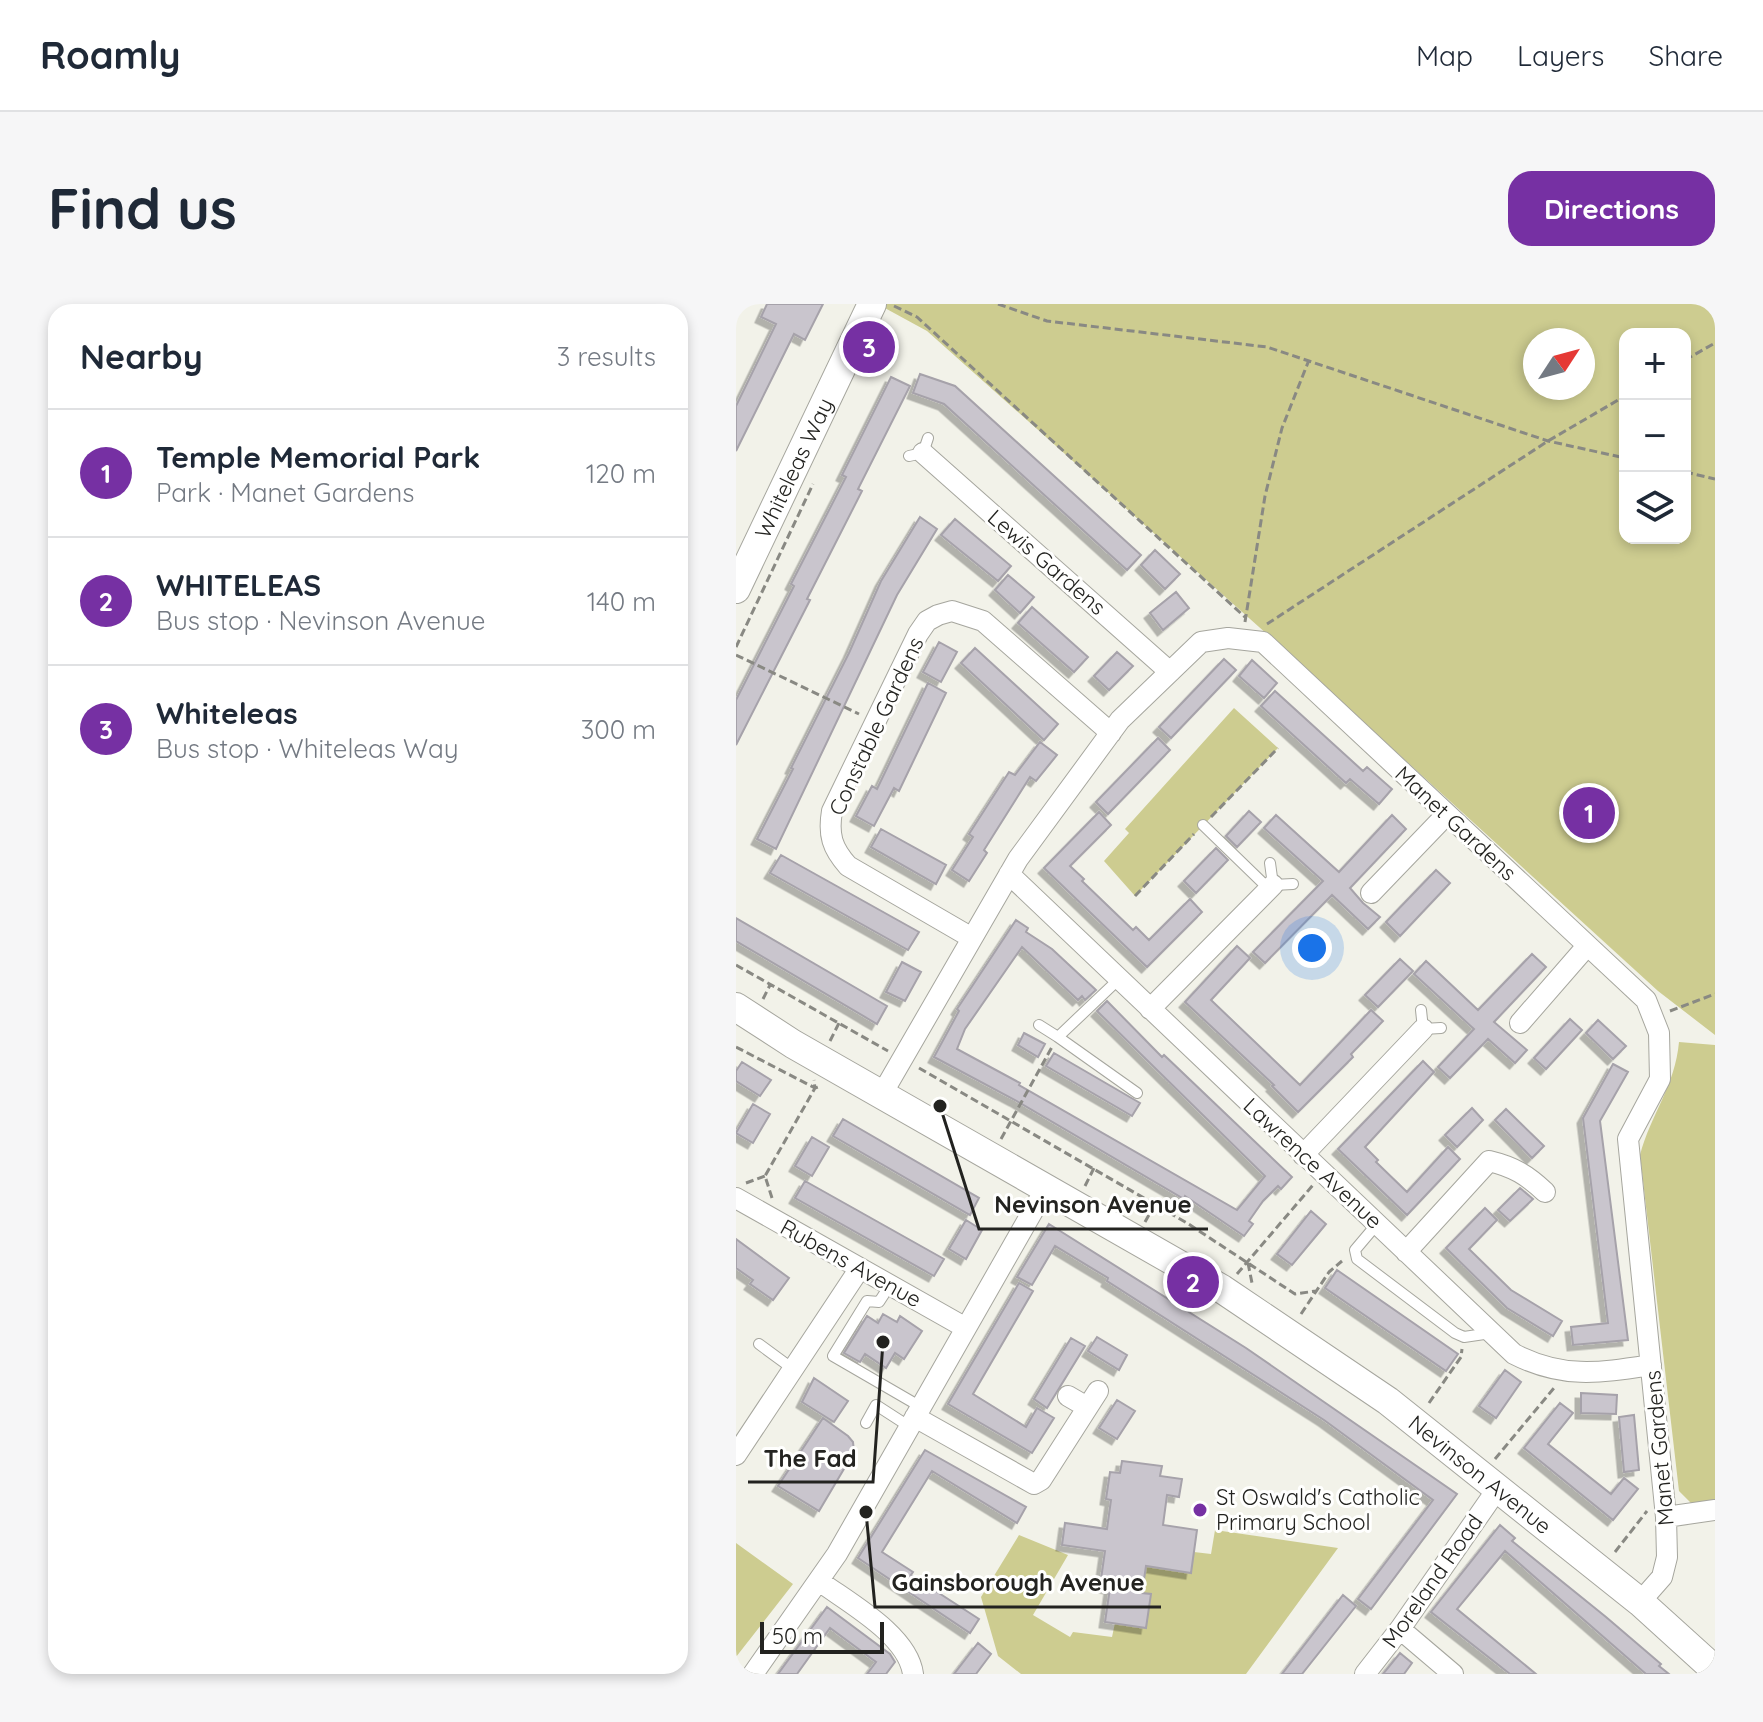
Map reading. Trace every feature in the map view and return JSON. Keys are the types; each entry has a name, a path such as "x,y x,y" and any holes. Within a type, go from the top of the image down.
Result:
{"street":[{"name":"Whiteleas Way","path":"736,589 872,304"},
{"name":"Lewis Gardens","path":"920,449 1170,672"},
{"name":"Constable Gardens","path":"972,938 848,866 837,854 830,838 832,811 918,634 927,621 952,611 983,621 1111,733"},
{"name":"Manet Gardens","path":"882,1094 1009,874 1120,720 1201,642 1228,638 1263,642 1646,1000 1659,1033 1660,1079 1628,1139 1666,1517 1667,1557 1662,1577 1640,1602"},
{"path":"1371,893 1447,814"},
{"name":"Lawrence Avenue","path":"1009,874 1514,1354 1539,1367 1566,1372 1596,1373 1651,1365"},
{"path":"1150,1009 1278,886"},
{"path":"1520,1023 1587,946"},
{"name":"Nevinson Avenue","path":"736,1007 809,1053 1222,1289 1288,1333 1388,1401 1490,1481 1640,1602 1715,1670"},
{"path":"1303,1155 1428,1022"},
{"path":"1406,1252 1489,1161 1525,1173 1545,1192"},
{"path":"753,1674 837,1554 1046,1188"},
{"name":"Rubens Avenue","path":"736,1198 966,1328"},
{"path":"736,1455 860,1268"},
{"path":"915,1417 1034,1484 1041,1480 1093,1399 1068,1396"},
{"name":"Moreland Road","path":"1365,1674 1400,1629 1490,1481"},
{"path":"1666,1517 1715,1510"},
{"path":"819,1581 897,1640 911,1659 913,1674"},
{"path":"1400,1629 1453,1674"}],"lane":[{"path":"1203,825 1278,886"},
{"path":"1270,863 1278,886"},
{"path":"1058,1037 1119,979"},
{"path":"1039,1025 1137,1093"},
{"path":"1377,1224 1355,1250 1357,1259 1455,1333 1464,1337 1491,1333"},
{"path":"890,1285 879,1302 867,1301 833,1356 915,1417"},
{"path":"759,1344 793,1369"},
{"path":"866,1423 876,1405 915,1417"}],"path":[{"path":"891,304 917,317 1246,618"},
{"path":"998,304 1047,321 1267,347 1548,441 1619,457"},
{"path":"1691,357 1715,343"},
{"path":"1243,640 1265,496 1282,428 1309,360"},
{"path":"1243,640 1548,441 1619,400"},
{"path":"1691,473 1715,479"},
{"path":"736,655 876,722"},
{"path":"736,965 1187,1223 1295,1294 1316,1291"},
{"path":"1652,1017 1715,994"},
{"path":"1011,1120 1058,1037"},
{"path":"736,1047 815,1088"},
{"path":"736,1186 765,1176 815,1088 809,1053"},
{"path":"1222,1289 1248,1263 1323,1173"},
{"path":"765,1176 780,1223"},
{"path":"1288,1333 1329,1272 1355,1250"},
{"path":"1415,1422 1461,1357 1464,1337"},
{"path":"1490,1481 1566,1372"},
{"path":"1600,1570 1665,1490"}],"shaded area":[{"path":"884,304 1715,304 1715,1035 1658,991 1268,635 927,331 883,307"},
{"path":"1234,708 1278,748 1135,896 1104,861 1129,833 1125,829"},
{"path":"1679,1042 1715,1045 1715,1500 1691,1503 1679,1491 1640,1155 1673,1072"},
{"path":"1215,1530 1338,1548 1246,1674 1021,1674 998,1656 981,1597 1019,1535 1068,1555 1033,1615 1070,1637 1073,1632 1112,1637 1115,1623 1146,1627 1151,1595 1142,1593 1146,1566 1191,1573 1194,1552 1211,1554"},
{"path":"736,1543 793,1584 736,1657"}],"building":[{"path":"767,304 823,304 805,340 794,334 736,451 736,406 776,324 761,317"},
{"path":"920,374 955,386 1141,555 1127,570 944,404 913,393"},
{"path":"891,377 910,386 858,489 862,491 807,599 810,600 736,745 736,700 794,586 791,584 846,477 842,475"},
{"path":"920,517 937,529 897,595 776,849 757,839 881,581"},
{"path":"955,519 1011,566 998,581 941,535"},
{"path":"1155,550 1180,574 1165,589 1141,565"},
{"path":"1008,575 1034,597 1020,613 995,590"},
{"path":"1176,592 1189,608 1163,630 1150,613"},
{"path":"1032,607 1088,657 1074,672 1018,623"},
{"path":"939,642 957,652 941,682 923,672"},
{"path":"975,648 1058,724 1044,740 961,663"},
{"path":"1117,652 1133,666 1109,690 1094,676"},
{"path":"1224,659 1236,670 1171,738 1159,727"},
{"path":"1252,660 1277,683 1264,698 1239,676"},
{"path":"928,683 946,693 899,791 894,788 874,826 856,816 872,786 877,789"},
{"path":"1275,691 1363,771 1367,767 1392,789 1379,804 1350,779 1346,783 1261,706"},
{"path":"1158,738 1170,750 1108,814 1096,802"},
{"path":"1040,742 1057,755 1036,781 1030,777 984,850 987,853 969,881 952,870 973,837 969,834 1009,772 1015,775"},
{"path":"1249,811 1261,822 1237,847 1226,836"},
{"path":"1099,812 1111,825 1070,866 1084,879 1082,881 1133,930 1136,927 1149,940 1190,899 1202,912 1147,967 1044,868"},
{"path":"1276,815 1339,872 1392,815 1406,829 1350,888 1380,917 1368,929 1332,895 1265,963 1253,952 1323,881 1264,828"},
{"path":"881,829 946,865 936,884 871,847"},
{"path":"1216,848 1228,860 1196,893 1184,881"},
{"path":"781,855 919,932 908,950 770,873"},
{"path":"1436,870 1450,883 1400,936 1386,922"},
{"path":"736,918 887,1006 877,1024 736,941"},
{"path":"1016,920 1028,928 1026,932 1052,949 1096,990 1085,1000 1082,996 1078,1000 1022,947 965,1029 957,1049 1237,1210 1265,1176 1097,1011 1107,1001 1162,1057 1164,1055 1292,1177 1263,1201 1249,1221 1253,1224 1244,1236 1185,1196 1184,1199 1015,1100 934,1057 959,1011 957,1009"},
{"path":"1237,946 1250,958 1211,1000 1300,1085 1371,1010 1383,1021 1351,1054 1353,1057 1298,1112 1274,1085 1185,1002"},
{"path":"1532,954 1546,967 1494,1022 1527,1050 1515,1063 1488,1039 1450,1078 1438,1067 1474,1029 1414,974 1426,961 1478,1010"},
{"path":"1400,959 1413,971 1378,1007 1365,995"},
{"path":"902,962 921,972 905,1001 886,992"},
{"path":"1570,1019 1582,1030 1546,1069 1534,1058"},
{"path":"1598,1020 1626,1046 1613,1059 1586,1033"},
{"path":"1024,1033 1045,1044 1038,1057 1018,1045"},
{"path":"1054,1053 1140,1103 1132,1116 1046,1066"},
{"path":"1423,1061 1434,1072 1365,1147 1407,1192 1448,1147 1460,1159 1407,1215 1338,1149"},
{"path":"742,1062 771,1080 760,1096 736,1081 736,1071"},
{"path":"1613,1064 1628,1072 1600,1121 1628,1340 1573,1345 1571,1327 1608,1323 1583,1118"},
{"path":"753,1104 770,1114 753,1143 736,1133"},
{"path":"1472,1108 1483,1120 1457,1147 1445,1135"},
{"path":"1506,1109 1544,1146 1532,1158 1495,1120"},
{"path":"843,1119 979,1198 970,1215 833,1136"},
{"path":"812,1137 829,1147 812,1176 795,1166"},
{"path":"805,1181 944,1259 934,1276 795,1198"},
{"path":"1520,1188 1533,1199 1510,1221 1498,1210"},
{"path":"1485,1208 1497,1220 1469,1249 1511,1290 1562,1321 1553,1336 1507,1308 1446,1248"},
{"path":"1311,1211 1326,1224 1292,1265 1277,1254"},
{"path":"966,1220 982,1230 966,1259 949,1249"},
{"path":"1049,1224 1246,1348 1457,1494 1371,1609 1358,1599 1433,1500 1324,1420 1055,1246 1032,1285 1017,1277"},
{"path":"736,1239 789,1278 773,1300 750,1284 753,1280 736,1268"},
{"path":"1337,1270 1458,1354 1446,1371 1325,1288"},
{"path":"1019,1283 1033,1291 973,1394 1026,1427 1037,1408 1054,1418 1032,1453 948,1404"},
{"path":"883,1314 897,1322 900,1316 922,1331 904,1359 895,1353 886,1368 865,1354 860,1362 844,1353 867,1316 878,1323"},
{"path":"1097,1337 1127,1355 1119,1370 1088,1351"},
{"path":"1071,1338 1085,1346 1047,1408 1034,1399"},
{"path":"1505,1370 1521,1382 1496,1418 1479,1406"},
{"path":"814,1378 848,1401 834,1422 802,1402"},
{"path":"1581,1393 1617,1395 1616,1414 1581,1413"},
{"path":"1117,1400 1135,1411 1117,1439 1099,1428"},
{"path":"1560,1403 1573,1413 1548,1444 1611,1494 1624,1478 1638,1489 1613,1520 1524,1448"},
{"path":"1634,1415 1639,1470 1624,1472 1619,1417"},
{"path":"823,1418 848,1436 853,1442 854,1452 819,1511 778,1486"},
{"path":"925,1450 1026,1507 1017,1523 932,1471 882,1552 913,1572 911,1575 979,1619 970,1633 858,1558"},
{"path":"1122,1461 1162,1466 1160,1476 1182,1479 1179,1497 1167,1495 1163,1525 1197,1530 1191,1573 1146,1566 1142,1593 1151,1594 1146,1628 1105,1622 1110,1588 1100,1586 1105,1551 1062,1545 1065,1523 1107,1529 1111,1500 1106,1499 1110,1472 1120,1473"},
{"path":"1500,1525 1515,1538 1512,1541 1606,1617 1669,1674 1646,1674 1505,1551 1457,1609 1536,1674 1510,1674 1431,1612"},
{"path":"1343,1595 1356,1606 1302,1674 1282,1674"},
{"path":"827,1607 890,1654 895,1662 886,1674 867,1674 876,1662 830,1628 797,1674 778,1674"},
{"path":"978,1643 991,1654 976,1674 954,1674"},
{"path":"1400,1653 1412,1663 1404,1674 1383,1674"}],"place":[{"name":"Whiteleas","path":"869,347"},
{"name":"Temple Memorial Park","path":"1589,813"},
{"name":"Nevinson Avenue","path":"940,1106"},
{"name":"WHITELEAS","path":"1193,1282"},
{"name":"The Fad","path":"883,1342"},
{"name":"St Oswald's Catholic Primary School","path":"1200,1510"},
{"name":"Gainsborough Avenue","path":"866,1512"}]}
